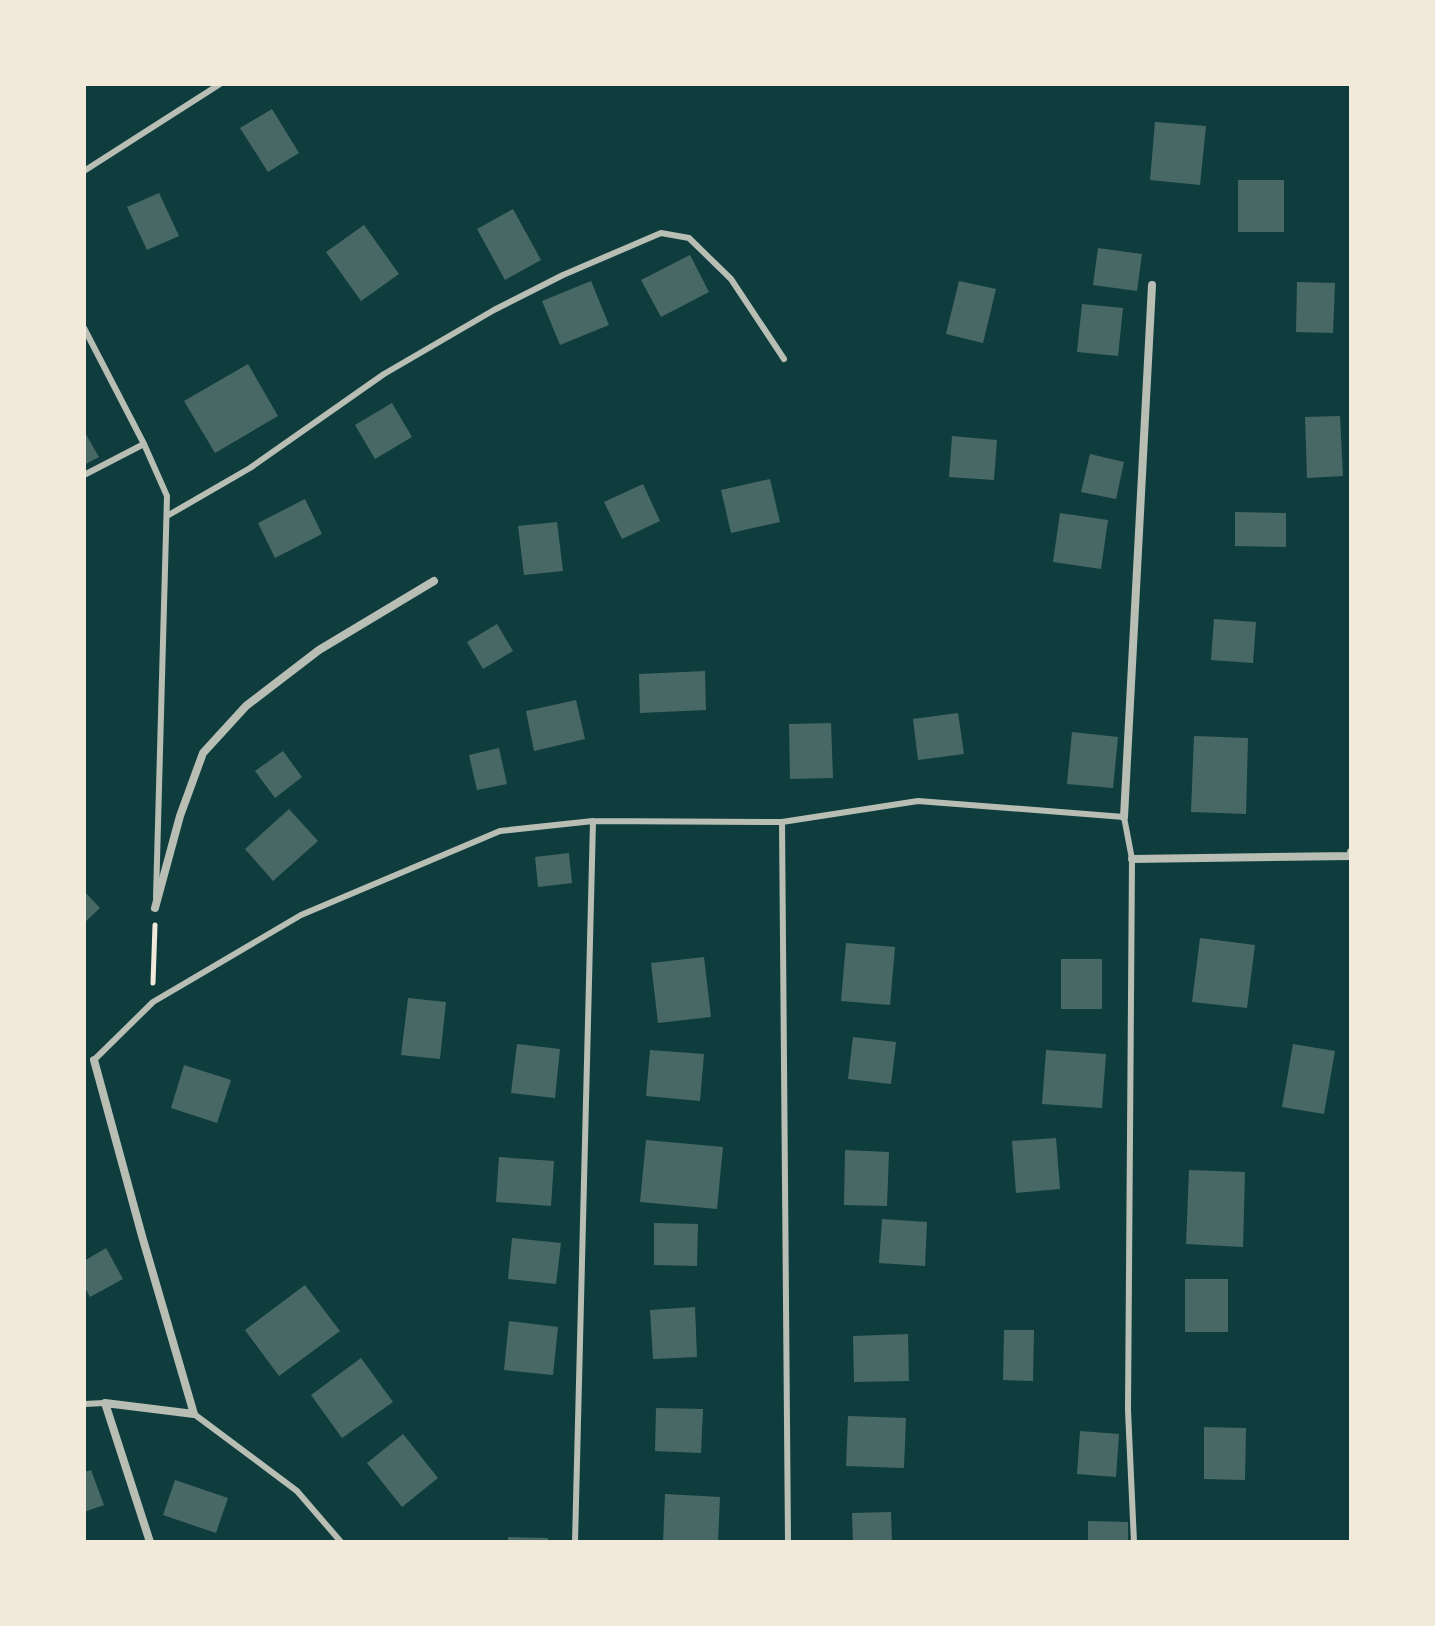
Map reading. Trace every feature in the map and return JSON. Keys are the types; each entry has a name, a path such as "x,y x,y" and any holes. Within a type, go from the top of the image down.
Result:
{"street":[{"path":"1124,817 1152,285"},
{"path":"155,908 180,816 203,753 246,706 319,650 434,581"},
{"path":"1132,859 1351,856 1351,852"},
{"path":"94,1060 194,1414 105,1403 150,1542"}],"lane":[{"path":"84,171 220,84"},
{"path":"167,516 250,468 384,374 494,310 563,275 661,233 689,238 731,279 784,359"},
{"path":"84,328 144,444 167,496 155,908"},
{"path":"84,475 144,444"},
{"path":"94,1060 153,1002 301,915 500,831 593,821 782,822 918,801 1124,817 1132,859 1128,1410 1134,1542"},
{"path":"575,1542 593,821"},
{"path":"782,822 788,1542"},
{"path":"84,1404 105,1403"},
{"path":"194,1414 297,1491 341,1542"}],"path":[{"path":"153,1002 155,908"}],"building":[{"path":"272,109 299,153 268,172 240,128"},
{"path":"1155,122 1206,126 1200,185 1150,180"},
{"path":"1238,180 1284,180 1284,232 1238,232"},
{"path":"159,193 179,236 147,250 127,207"},
{"path":"513,209 541,260 505,280 477,229"},
{"path":"364,225 399,274 361,301 326,252"},
{"path":"1098,248 1142,254 1137,291 1093,285"},
{"path":"690,255 709,292 661,317 641,280"},
{"path":"591,281 609,325 560,345 542,301"},
{"path":"959,281 996,289 983,343 946,334"},
{"path":"1297,282 1335,283 1333,333 1296,332"},
{"path":"1082,304 1123,308 1118,356 1077,352"},
{"path":"248,364 278,416 215,453 184,401"},
{"path":"392,403 412,437 375,459 355,425"},
{"path":"1340,416 1343,476 1307,478 1305,417"},
{"path":"84,431 99,457 84,465"},
{"path":"952,436 997,440 994,480 949,477"},
{"path":"1090,454 1124,462 1116,499 1081,492"},
{"path":"770,479 780,522 731,533 721,490"},
{"path":"643,484 660,521 622,539 604,502"},
{"path":"305,499 322,534 275,558 258,523"},
{"path":"1235,512 1286,513 1286,547 1235,546"},
{"path":"1060,513 1108,520 1101,569 1053,562"},
{"path":"557,522 563,571 524,575 518,526"},
{"path":"1214,619 1256,622 1253,663 1211,660"},
{"path":"497,624 513,651 483,669 467,642"},
{"path":"705,671 706,710 640,713 639,674"},
{"path":"576,700 585,739 534,751 526,711"},
{"path":"958,713 964,754 918,760 913,719"},
{"path":"831,723 833,778 790,779 789,724"},
{"path":"1072,732 1118,737 1113,788 1067,784"},
{"path":"1194,736 1248,738 1246,814 1191,812"},
{"path":"499,748 507,784 477,790 469,755"},
{"path":"283,751 302,777 275,798 255,771"},
{"path":"289,809 318,841 273,881 245,849"},
{"path":"569,853 572,883 538,887 535,857"},
{"path":"84,891 100,908 84,923"},
{"path":"1200,938 1255,945 1247,1008 1192,1002"},
{"path":"846,943 895,947 890,1005 841,1001"},
{"path":"704,957 711,1017 658,1023 651,963"},
{"path":"1061,959 1102,959 1102,1009 1061,1009"},
{"path":"408,998 446,1002 440,1059 401,1055"},
{"path":"853,1037 896,1042 891,1084 848,1079"},
{"path":"517,1044 560,1049 555,1098 511,1093"},
{"path":"1293,1044 1335,1051 1324,1114 1282,1107"},
{"path":"650,1050 704,1054 700,1101 646,1096"},
{"path":"1046,1050 1106,1054 1102,1108 1042,1104"},
{"path":"184,1065 231,1080 217,1123 171,1108"},
{"path":"1056,1138 1060,1189 1016,1193 1012,1141"},
{"path":"646,1140 723,1147 717,1209 640,1202"},
{"path":"845,1150 889,1152 887,1206 844,1205"},
{"path":"499,1157 554,1161 551,1206 496,1202"},
{"path":"1189,1170 1245,1172 1243,1247 1186,1244"},
{"path":"882,1219 927,1222 925,1266 879,1263"},
{"path":"654,1223 698,1224 697,1266 654,1265"},
{"path":"512,1238 561,1243 556,1284 508,1279"},
{"path":"106,1248 123,1279 90,1297 84,1286 84,1261"},
{"path":"1185,1279 1228,1279 1228,1332 1185,1332"},
{"path":"305,1285 340,1331 279,1376 245,1330"},
{"path":"695,1307 697,1357 653,1359 650,1310"},
{"path":"509,1321 558,1327 553,1375 504,1370"},
{"path":"1004,1330 1034,1330 1033,1381 1003,1380"},
{"path":"908,1334 909,1381 854,1382 853,1336"},
{"path":"361,1358 393,1402 342,1438 311,1395"},
{"path":"656,1408 703,1409 701,1453 655,1451"},
{"path":"848,1416 906,1418 904,1468 846,1466"},
{"path":"1204,1427 1246,1428 1245,1480 1204,1479"},
{"path":"1080,1431 1119,1434 1116,1477 1077,1474"},
{"path":"403,1434 438,1478 402,1507 367,1463"},
{"path":"91,1470 104,1505 84,1512 84,1472"},
{"path":"175,1480 228,1498 216,1533 163,1515"},
{"path":"665,1494 720,1497 718,1542 663,1542"},
{"path":"891,1512 892,1542 853,1542 852,1513"},
{"path":"1088,1521 1128,1522 1128,1542 1088,1542"},
{"path":"508,1537 548,1538 548,1542 508,1542"}]}
